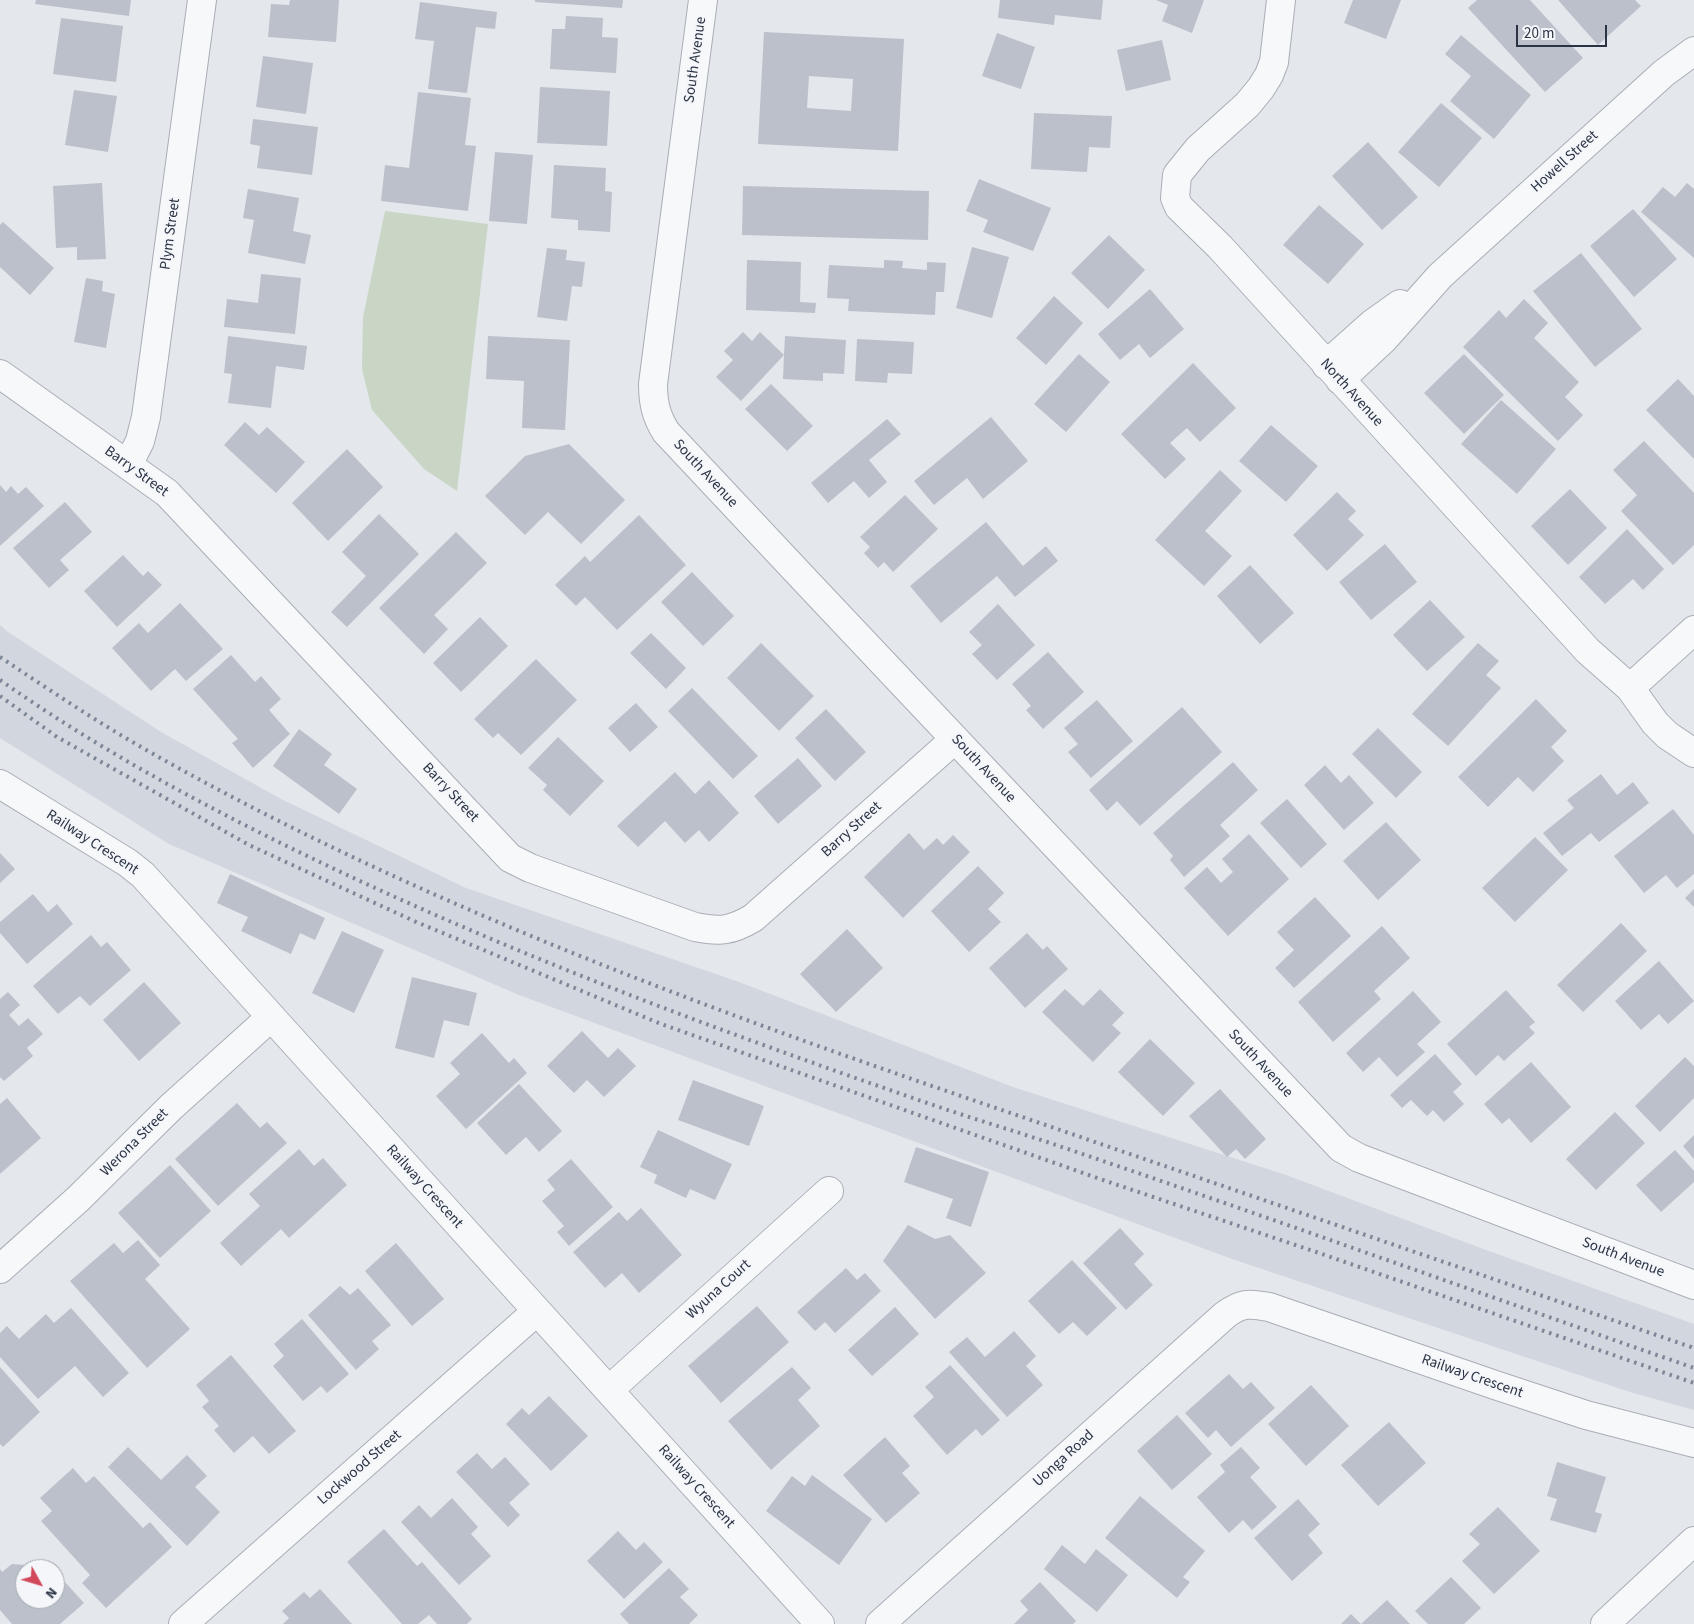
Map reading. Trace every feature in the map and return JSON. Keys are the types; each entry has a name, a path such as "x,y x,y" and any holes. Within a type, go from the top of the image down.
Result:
{"street":[{"name":"Plym Street","path":"128,465 140,441 146,417 202,0"},
{"name":"South Avenue","path":"704,0 653,384 655,410 666,432 1341,1148 1358,1158 1694,1285"},
{"name":"North Avenue","path":"1281,0 1274,62 1269,75 1247,105 1198,149 1177,175 1175,198 1179,207 1220,248 1588,651 1630,688 1654,723 1667,735 1694,752"},
{"name":"Howell Street","path":"1333,373 1372,324 1440,276 1664,73 1694,51"},
{"name":"Barry Street","path":"0,374 166,492 510,858 530,868 694,927 714,931 729,930 753,918 955,739"},
{"path":"1630,688 1694,630"},
{"name":"Railway Crescent","path":"0,784 128,863 143,875 820,1624"},
{"name":"Werona Street","path":"0,1269 78,1199 170,1107 271,1017"},
{"name":"Wyuna Court","path":"610,1390 829,1191"},
{"name":"Railway Crescent","path":"1252,1304 1269,1307 1586,1415 1694,1443"},
{"name":"Uonga Road","path":"880,1624 1225,1315 1235,1308 1252,1304"},
{"name":"Lockwood Street","path":"183,1624 537,1311"},
{"path":"1604,1624 1694,1541"}],"shaded area":[{"path":"0,625 161,732 281,799 466,888 739,982 1013,1087 1286,1175 1486,1250 1694,1324 1694,1410 1630,1392 1232,1259 519,995 169,844 0,738"}],"green space":[{"path":"385,211 488,224 457,491 424,469 372,410 362,369 363,317"}],"building":[{"path":"36,0 131,0 129,16 35,4"},
{"path":"290,0 339,0 336,42 268,37 271,4 289,5"},
{"path":"535,0 623,0 622,8 535,2"},
{"path":"1000,0 1103,0 1101,20 1055,15 1054,25 998,18"},
{"path":"1156,0 1204,0 1192,33 1162,21 1168,5"},
{"path":"1353,0 1401,0 1386,39 1344,23"},
{"path":"1477,0 1530,0 1583,58 1545,92 1468,8"},
{"path":"1558,0 1635,0 1641,6 1598,45"},
{"path":"420,2 497,12 495,29 476,27 467,93 428,89 434,41 415,39"},
{"path":"566,16 603,18 602,37 618,38 616,73 550,69 552,29 565,29"},
{"path":"61,18 123,26 116,82 53,74"},
{"path":"764,32 904,39 898,151 758,144","holes":["809,76 853,79 851,111 807,108"]},
{"path":"997,33 1035,47 1021,89 982,76"},
{"path":"1461,35 1531,95 1494,139 1450,101 1471,76 1445,54"},
{"path":"1162,40 1171,80 1126,91 1117,50"},
{"path":"263,56 313,63 306,114 256,107"},
{"path":"540,87 610,91 607,146 537,143"},
{"path":"74,90 117,96 108,152 65,145"},
{"path":"418,92 471,98 465,145 476,146 468,211 381,201 385,165 409,168"},
{"path":"1441,103 1482,138 1439,187 1398,152"},
{"path":"1034,113 1112,116 1110,148 1089,147 1087,172 1031,169"},
{"path":"253,119 318,127 312,175 257,168 260,146 250,144"},
{"path":"1368,142 1418,197 1382,230 1332,176"},
{"path":"495,152 533,155 527,224 489,221"},
{"path":"554,165 606,168 605,191 612,192 610,232 578,230 578,220 551,218"},
{"path":"979,179 1051,208 1033,251 983,232 988,220 966,211"},
{"path":"102,183 106,259 77,260 77,247 56,248 53,186"},
{"path":"1687,183 1694,189 1694,258 1641,212 1663,187 1675,197"},
{"path":"743,186 929,191 928,240 742,235"},
{"path":"248,189 299,198 293,231 311,235 305,264 248,253 254,220 243,218"},
{"path":"1319,205 1364,244 1328,284 1283,245"},
{"path":"1633,209 1677,259 1634,297 1590,246"},
{"path":"3,222 54,268 30,295 0,267 0,225"},
{"path":"1109,235 1145,270 1108,309 1071,273"},
{"path":"972,247 1009,257 992,318 956,308"},
{"path":"547,248 567,250 566,260 585,262 582,287 572,286 567,321 537,317"},
{"path":"1581,253 1642,329 1595,367 1533,291"},
{"path":"747,260 801,262 800,302 816,303 815,313 746,310"},
{"path":"884,260 903,261 902,268 927,270 927,262 946,263 944,292 936,292 935,315 848,311 849,299 827,298 829,265 884,268"},
{"path":"261,274 301,278 295,334 224,327 227,299 258,303"},
{"path":"86,278 103,281 102,291 115,294 106,348 74,342"},
{"path":"1150,289 1184,329 1150,358 1139,344 1120,360 1098,334"},
{"path":"1054,296 1083,323 1046,365 1016,338"},
{"path":"1524,299 1548,323 1534,338 1579,382 1565,397 1583,415 1558,441 1463,347 1499,310 1506,318"},
{"path":"743,332 752,341 760,332 784,355 741,401 716,377 733,360 724,351"},
{"path":"228,336 307,346 304,370 276,366 271,408 228,403 232,374 224,373"},
{"path":"488,336 570,340 565,430 522,428 524,381 486,379"},
{"path":"785,336 846,340 844,374 823,373 823,381 783,379"},
{"path":"857,339 914,342 912,374 888,373 887,383 855,381"},
{"path":"1079,354 1110,382 1066,432 1034,404"},
{"path":"1464,354 1504,395 1464,434 1424,393"},
{"path":"1193,363 1236,408 1200,442 1187,428 1170,443 1186,459 1165,479 1121,434"},
{"path":"1678,379 1694,396 1694,459 1646,410"},
{"path":"771,384 813,426 787,451 745,409"},
{"path":"1501,400 1556,449 1517,494 1461,444"},
{"path":"991,417 1028,461 983,499 967,478 934,505 914,481"},
{"path":"887,419 901,434 869,460 887,482 869,498 854,481 828,503 811,483"},
{"path":"245,422 259,435 267,427 305,462 276,493 224,445"},
{"path":"1271,425 1318,466 1286,502 1239,461"},
{"path":"1644,441 1694,493 1694,545 1673,565 1621,511 1637,495 1613,470"},
{"path":"569,444 625,500 581,544 548,512 525,535 485,496 525,456"},
{"path":"347,449 383,487 328,541 292,503"},
{"path":"1220,470 1242,491 1205,531 1232,556 1204,586 1155,540"},
{"path":"0,485 6,492 11,486 18,494 26,487 44,506 0,546"},
{"path":"1570,489 1607,528 1568,565 1531,526"},
{"path":"1337,492 1356,511 1348,519 1364,535 1327,571 1293,535"},
{"path":"905,495 938,529 893,572 884,562 878,568 864,553 870,547 860,537"},
{"path":"65,502 92,532 60,560 69,570 49,588 13,548"},
{"path":"379,514 419,554 347,627 331,612 366,576 342,552"},
{"path":"639,515 686,565 617,630 585,597 576,606 555,585 585,556 590,562"},
{"path":"986,522 1023,566 1046,546 1058,561 1015,597 997,576 941,623 910,586"},
{"path":"1627,529 1664,569 1643,590 1633,579 1605,604 1579,577"},
{"path":"456,532 487,563 434,615 448,629 424,654 379,608"},
{"path":"1385,544 1417,582 1371,620 1339,582"},
{"path":"123,555 143,576 148,571 162,585 117,627 84,591"},
{"path":"1250,565 1294,613 1260,644 1217,596"},
{"path":"692,572 734,616 703,646 661,602"},
{"path":"1430,600 1465,637 1427,671 1393,635"},
{"path":"180,603 223,649 186,681 175,669 151,691 112,648 139,623 148,633"},
{"path":"998,604 1035,645 997,680 972,654 982,645 969,632"},
{"path":"480,617 508,646 461,692 433,663"},
{"path":"651,633 686,668 666,689 630,653"},
{"path":"761,643 814,696 779,731 727,678"},
{"path":"1478,643 1499,661 1486,675 1501,688 1448,746 1412,714"},
{"path":"1048,652 1084,692 1043,729 1026,710 1031,706 1012,684"},
{"path":"231,655 255,682 261,676 281,699 269,710 290,734 253,768 232,743 238,739 193,689"},
{"path":"536,659 577,700 521,755 498,733 493,738 474,719"},
{"path":"692,688 758,756 733,779 668,711"},
{"path":"1536,699 1567,731 1551,747 1564,761 1533,792 1518,777 1488,807 1458,777"},
{"path":"1097,700 1133,741 1091,778 1068,752 1078,744 1064,728"},
{"path":"636,703 658,727 630,752 608,728"},
{"path":"1182,707 1222,752 1140,826 1117,801 1107,811 1089,790"},
{"path":"826,709 866,752 835,781 795,738"},
{"path":"1378,728 1422,772 1396,798 1352,754"},
{"path":"299,729 332,754 324,765 357,789 339,814 273,766"},
{"path":"558,737 604,781 570,816 543,790 547,785 528,768"},
{"path":"798,758 822,786 778,824 754,796"},
{"path":"1233,762 1258,790 1220,825 1230,836 1184,877 1170,860 1173,856 1153,833"},
{"path":"1325,765 1341,783 1349,775 1374,803 1344,830 1304,785"},
{"path":"675,772 695,794 709,780 739,813 709,842 699,830 685,843 665,821 638,847 617,826"},
{"path":"1601,774 1617,795 1633,782 1649,803 1599,842 1591,833 1562,856 1543,833 1574,808 1567,800"},
{"path":"1287,799 1327,844 1301,868 1260,823"},
{"path":"1673,809 1694,835 1694,874 1677,888 1666,875 1644,893 1614,856"},
{"path":"1386,822 1421,860 1378,900 1343,861"},
{"path":"909,833 924,850 937,838 943,845 953,835 970,852 903,918 864,877"},
{"path":"1249,834 1289,879 1228,936 1184,888 1207,867 1221,883 1233,872 1222,859"},
{"path":"1535,837 1568,870 1515,922 1482,888"},
{"path":"0,853 15,869 0,883"},
{"path":"978,866 1004,893 988,909 1001,922 969,952 931,911"},
{"path":"230,874 325,918 315,940 300,933 291,954 241,931 248,917 217,903"},
{"path":"1694,889 1694,907 1685,898"},
{"path":"33,894 48,912 57,904 73,924 27,964 0,933 0,922"},
{"path":"1315,897 1351,936 1294,988 1275,968 1294,950 1277,932"},
{"path":"1621,923 1647,951 1583,1012 1557,985"},
{"path":"1382,926 1410,958 1374,991 1381,999 1333,1042 1298,1002"},
{"path":"847,929 883,968 836,1012 800,974"},
{"path":"342,931 384,950 354,1013 312,993"},
{"path":"1027,933 1043,950 1047,946 1068,969 1025,1008 989,968"},
{"path":"91,935 101,947 107,942 131,970 90,1006 80,996 58,1014 33,986"},
{"path":"1659,961 1694,1001 1668,1024 1659,1014 1641,1030 1615,1001"},
{"path":"412,977 477,993 469,1026 444,1020 434,1058 395,1048"},
{"path":"144,982 181,1023 139,1061 103,1020"},
{"path":"1065,989 1083,1006 1100,989 1124,1013 1112,1025 1121,1033 1093,1062 1042,1012"},
{"path":"1506,990 1535,1022 1529,1027 1535,1033 1504,1061 1498,1055 1476,1076 1447,1044"},
{"path":"1413,991 1441,1022 1417,1044 1425,1052 1397,1077 1379,1057 1363,1072 1346,1053"},
{"path":"8,992 20,1005 9,1015 19,1026 28,1018 43,1034 27,1048 33,1056 4,1081 0,1077 0,999"},
{"path":"582,1031 608,1058 618,1048 636,1066 604,1097 587,1080 574,1093 547,1066"},
{"path":"482,1033 509,1063 514,1058 527,1073 466,1129 436,1096 460,1074 450,1063"},
{"path":"1150,1039 1195,1083 1163,1116 1118,1072"},
{"path":"1435,1054 1462,1084 1453,1092 1464,1104 1444,1122 1433,1110 1427,1116 1411,1100 1402,1108 1390,1095"},
{"path":"1685,1057 1694,1066 1694,1098 1660,1132 1635,1106"},
{"path":"1531,1062 1571,1107 1531,1143 1509,1118 1502,1124 1484,1104"},
{"path":"693,1080 764,1106 749,1146 678,1120"},
{"path":"519,1084 562,1131 539,1152 526,1137 506,1155 477,1123"},
{"path":"1220,1089 1266,1139 1245,1159 1236,1149 1227,1157 1189,1116"},
{"path":"7,1098 41,1138 0,1174 0,1104"},
{"path":"237,1103 260,1128 267,1122 287,1143 218,1206 175,1159"},
{"path":"1615,1112 1645,1143 1596,1190 1566,1159"},
{"path":"658,1130 732,1164 715,1200 690,1189 686,1198 654,1183 657,1175 640,1167"},
{"path":"1694,1135 1694,1159 1683,1146"},
{"path":"916,1147 989,1172 971,1227 946,1218 953,1199 904,1182"},
{"path":"299,1149 314,1166 323,1158 347,1185 289,1238 281,1229 241,1266 220,1243 260,1206 249,1194"},
{"path":"1675,1150 1694,1171 1694,1182 1661,1212 1636,1185"},
{"path":"571,1159 613,1207 569,1246 557,1232 564,1226 542,1201 555,1190 547,1180"},
{"path":"170,1165 211,1211 160,1258 118,1213"},
{"path":"641,1208 682,1255 639,1293 622,1273 605,1288 573,1252 619,1212 627,1221"},
{"path":"908,1225 935,1239 950,1235 986,1273 935,1319 883,1261"},
{"path":"1120,1228 1144,1254 1134,1264 1153,1285 1126,1310 1083,1263"},
{"path":"138,1240 160,1265 145,1279 190,1329 147,1368 70,1281 114,1243 123,1253"},
{"path":"396,1243 444,1299 412,1326 365,1271"},
{"path":"1072,1260 1117,1308 1087,1336 1073,1322 1059,1334 1028,1301"},
{"path":"846,1268 857,1280 865,1273 881,1291 835,1333 825,1322 815,1331 797,1312"},
{"path":"340,1286 350,1295 358,1288 391,1325 372,1341 379,1349 356,1370 308,1315"},
{"path":"757,1306 789,1342 721,1403 688,1366"},
{"path":"895,1307 919,1334 872,1376 848,1350"},
{"path":"71,1308 129,1373 103,1397 75,1366 38,1399 0,1357 0,1333 7,1326 19,1339 46,1314 54,1323"},
{"path":"302,1319 349,1374 327,1393 321,1386 303,1401 273,1366 284,1356 274,1344"},
{"path":"1014,1331 1036,1356 1026,1366 1043,1385 1007,1417 949,1352 967,1337 985,1357"},
{"path":"231,1355 296,1431 269,1454 253,1436 234,1453 214,1430 219,1426 202,1407 209,1401 196,1385"},
{"path":"950,1365 1000,1420 982,1436 976,1429 947,1455 913,1416 934,1397 925,1387"},
{"path":"0,1367 40,1412 3,1447 0,1444"},
{"path":"792,1367 811,1388 798,1400 820,1426 771,1470 728,1421"},
{"path":"1229,1374 1243,1389 1251,1382 1275,1408 1231,1447 1216,1430 1208,1438 1185,1413"},
{"path":"1311,1385 1349,1426 1306,1466 1268,1424"},
{"path":"549,1396 588,1436 551,1471 506,1424 522,1408 529,1415"},
{"path":"1177,1415 1212,1454 1172,1490 1137,1451"},
{"path":"1389,1422 1426,1463 1378,1506 1341,1465"},
{"path":"885,1437 910,1466 902,1473 920,1493 886,1523 843,1475"},
{"path":"128,1447 161,1480 187,1455 207,1476 195,1487 220,1512 187,1546 108,1467"},
{"path":"1241,1447 1260,1468 1250,1477 1277,1507 1252,1530 1243,1520 1229,1533 1197,1497 1225,1472 1220,1465"},
{"path":"477,1453 492,1469 505,1457 530,1484 509,1503 520,1515 508,1527 456,1472"},
{"path":"1557,1462 1606,1477 1595,1512 1602,1514 1596,1533 1550,1520 1557,1499 1547,1496"},
{"path":"73,1468 86,1483 94,1476 143,1528 150,1522 172,1547 106,1608 82,1583 90,1575 41,1521 52,1511 40,1498"},
{"path":"812,1475 872,1519 839,1565 766,1511 792,1476 805,1486"},
{"path":"1140,1496 1205,1551 1183,1577 1190,1582 1177,1598 1105,1538"},
{"path":"452,1498 478,1527 471,1534 491,1556 459,1585 401,1522 419,1505 431,1518"},
{"path":"1298,1499 1320,1524 1308,1535 1323,1553 1292,1581 1254,1538"},
{"path":"1498,1507 1540,1551 1494,1594 1462,1561 1480,1544 1469,1534"},
{"path":"384,1529 417,1566 422,1562 472,1619 467,1624 437,1624 429,1615 418,1624 402,1624 347,1562"},
{"path":"618,1531 636,1550 644,1542 663,1562 624,1599 587,1561"},
{"path":"1062,1545 1085,1564 1096,1549 1128,1575 1097,1612 1044,1569"},
{"path":"12,1564 15,1564 15,1609 65,1609 65,1582 84,1603 60,1624 12,1624 0,1610 0,1569 2,1572"},
{"path":"669,1568 689,1589 680,1597 698,1615 689,1624 629,1624 620,1614"},
{"path":"1451,1577 1481,1608 1464,1624 1428,1624 1415,1611"},
{"path":"1040,1582 1076,1621 1073,1624 1014,1624 1028,1610 1020,1601"},
{"path":"320,1589 352,1624 283,1624 289,1618 282,1611 304,1592 310,1598"},
{"path":"1387,1600 1410,1624 1361,1624"},
{"path":"1351,1614 1361,1624 1341,1624"}],"railway":[{"path":"0,657 129,740 253,808 361,861 470,910 581,956 692,1000 918,1081 1694,1348"},
{"path":"0,680 125,760 212,808 345,874 490,939 638,998 861,1080 1138,1173 1694,1368"},
{"path":"0,696 57,737 249,845 414,921 661,1024 1100,1179 1694,1383"}]}
